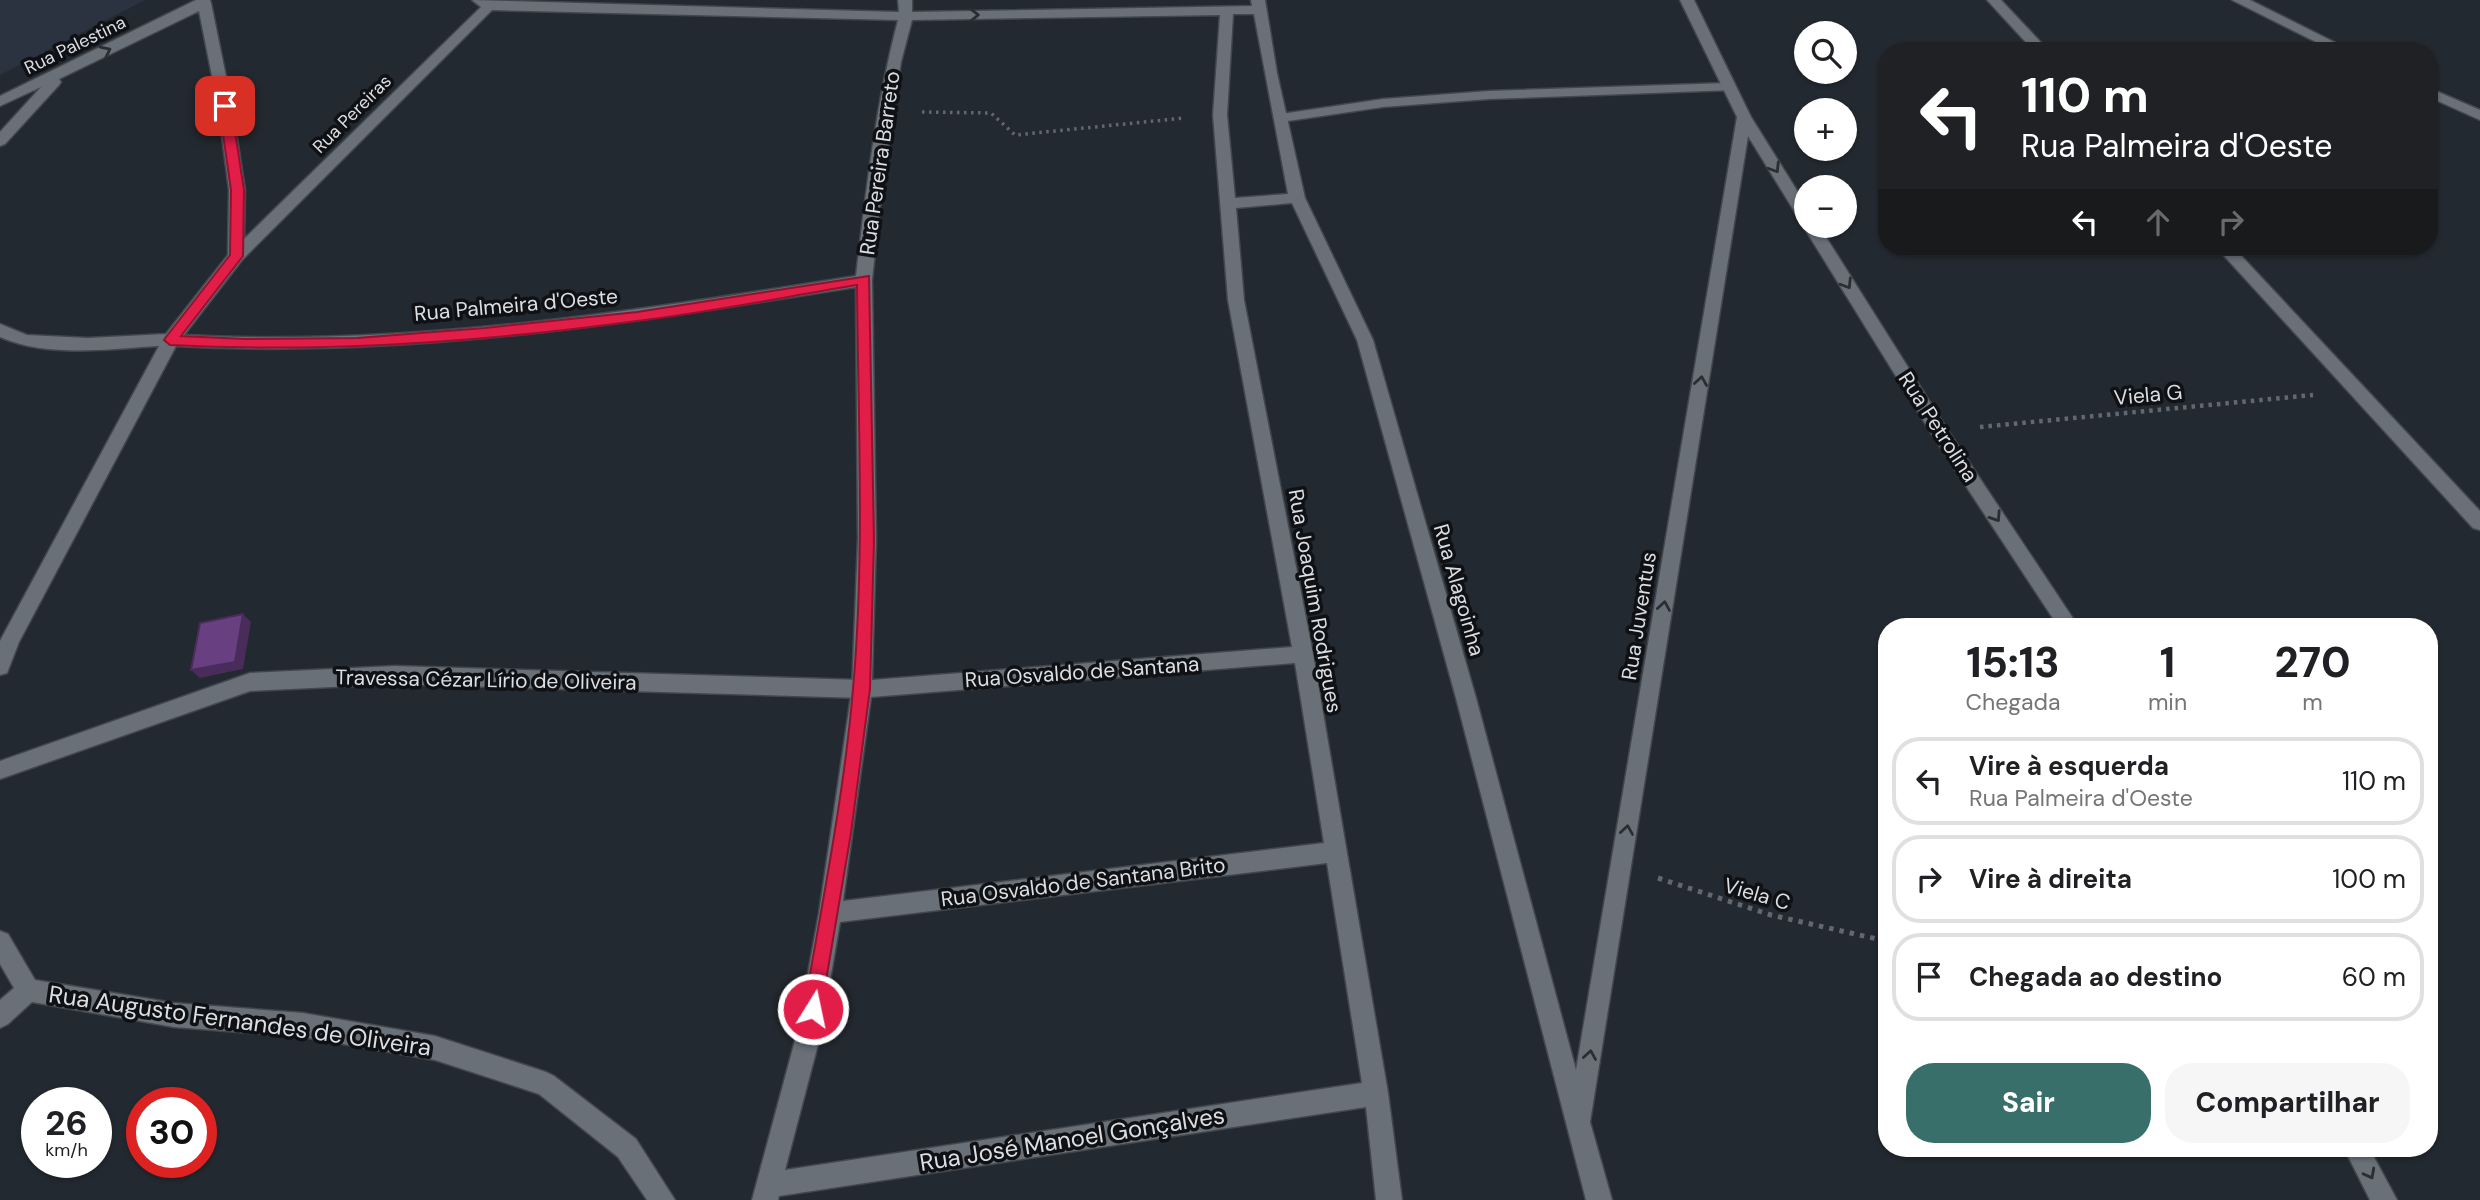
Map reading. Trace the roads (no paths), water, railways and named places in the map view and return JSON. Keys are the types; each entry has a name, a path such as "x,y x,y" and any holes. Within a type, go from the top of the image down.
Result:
{"street":[{"path":"1687,0 1744,117 1794,198"},
{"path":"1994,0 2034,42"},
{"path":"2239,0 2326,42"},
{"path":"0,667 10,640 170,340 236,256 237,190 225,106 203,1"},
{"name":"Rua Palestina","path":"0,102 203,1"},
{"path":"488,2 905,8 1227,9 1258,5"},
{"name":"Rua Pereiras","path":"236,256 488,2"},
{"name":"Rua Alagoinha","path":"1258,5 1297,198 1365,340 1455,658 1599,1200"},
{"name":"Rua Pereira Barreto","path":"767,1192 809,1033 830,913 862,689 867,540 864,280 886,111 905,8"},
{"name":"Rua Joaquim Rodrigues","path":"1227,9 1220,115 1236,300 1303,654 1376,1093 1389,1200"},
{"path":"0,141 64,72"},
{"path":"1281,118 1383,103 1489,95 1728,87"},
{"path":"2438,96 2480,116"},
{"name":"Rua Juventus","path":"1579,1122 1744,117"},
{"path":"1226,204 1297,198"},
{"name":"Rua Petrolina","path":"1818,238 1939,431 2063,618"},
{"path":"2232,256 2480,523"},
{"name":"Rua Palmeira d'Oeste","path":"0,330 25,341 88,344 170,340 245,344 357,342 485,333 637,317 864,280"},
{"path":"2460,501 2480,510"},
{"name":"Rua Osvaldo de Santana","path":"862,689 1303,654"},
{"name":"Travessa Cézar Lírio de Oliveira","path":"0,770 250,682 395,675 862,689"},
{"name":"Rua Osvaldo de Santana Brito","path":"830,913 1336,852"},
{"name":"Rua Augusto Fernandes de Oliveira","path":"0,942 28,990 174,1015 303,1025 435,1048 546,1084 627,1148 662,1200"},
{"path":"0,1016 28,990"},
{"name":"Rua José Manoel Gonçalves","path":"767,1192 1376,1093"},
{"path":"2361,1157 2384,1200"}]}
